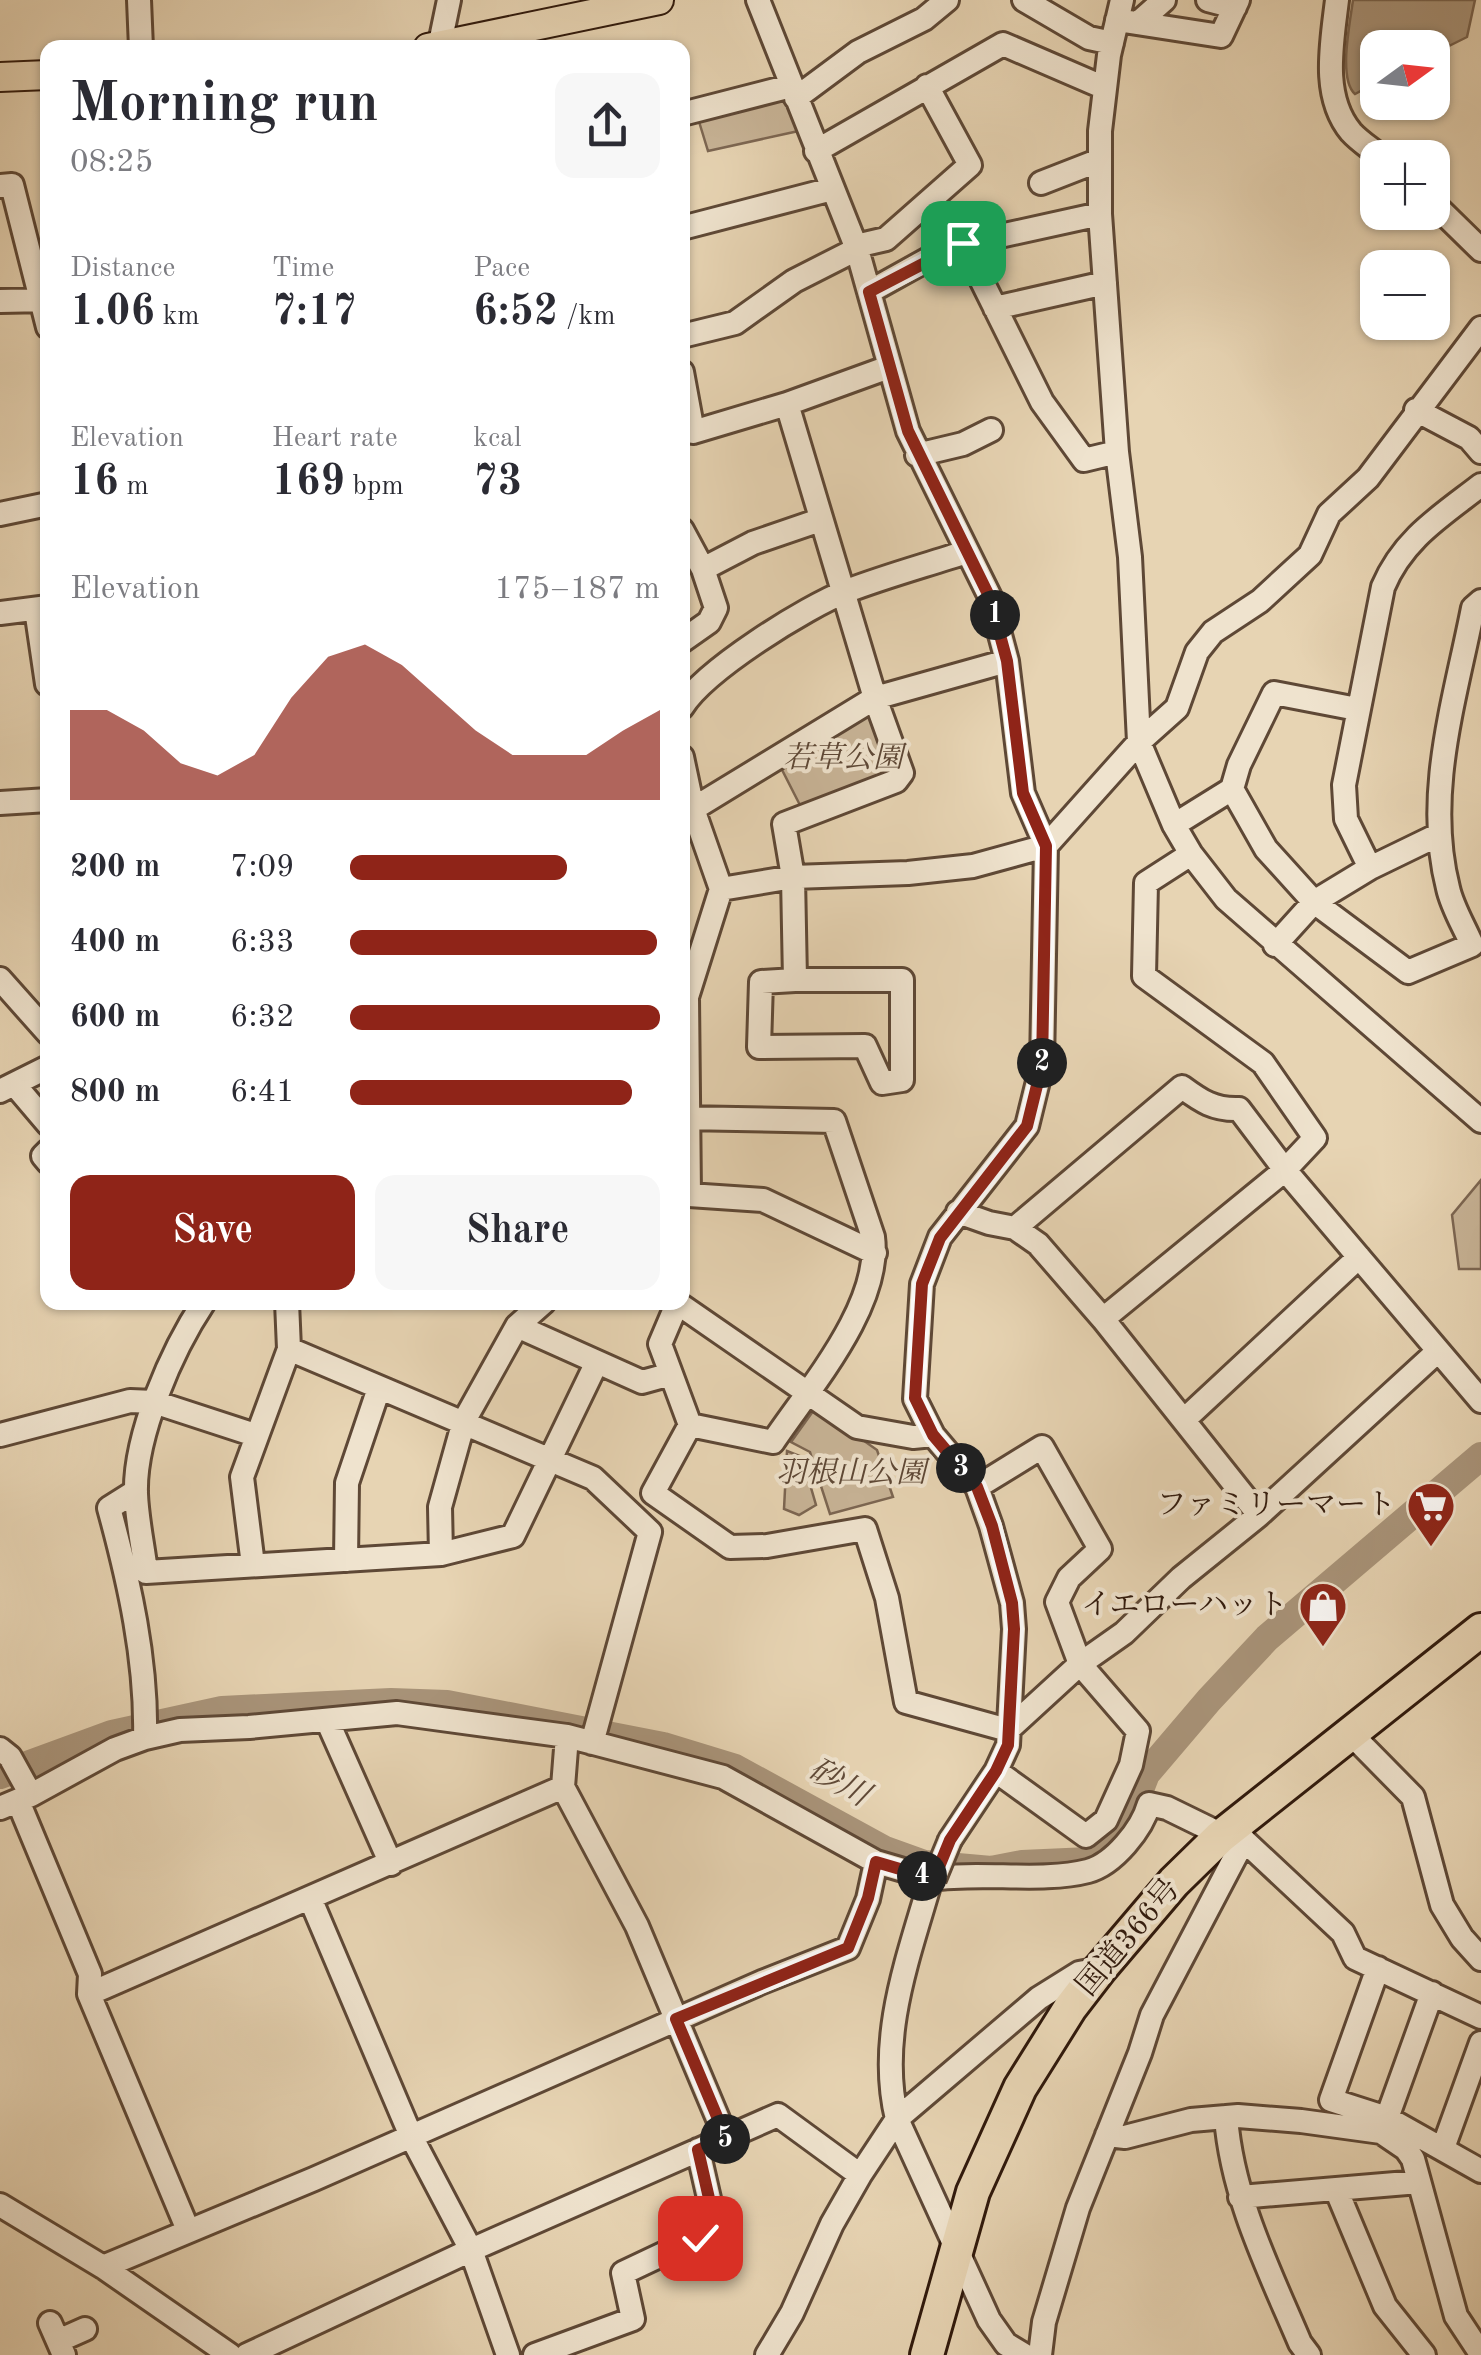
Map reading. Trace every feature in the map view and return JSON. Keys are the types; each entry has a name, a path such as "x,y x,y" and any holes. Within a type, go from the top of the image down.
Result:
{"highway":[{"name":"国道366号","path":"928,2355 973,2192 1020,2088 1070,2008 1174,1882 1228,1833 1481,1630"}],"main road":[{"path":"471,40 649,1"},
{"path":"0,77 40,75"}],"street":[{"path":"139,0 141,40"},
{"path":"440,40 449,0"},
{"path":"758,0 856,247 918,455 990,598 1007,661 1023,793 1046,846 1042,1065 1035,1100 1027,1126 940,1238 922,1284 915,1398 933,1435 977,1487 992,1526 1012,1603 1008,1745 996,1771 950,1840 932,1879 894,2006 892,2098 897,2118 989,2320 1006,2344 1024,2355"},
{"path":"690,112 793,92 858,52 924,19 947,0"},
{"path":"1024,0 1089,38 1112,44"},
{"path":"1164,0 1126,14 1112,44 1100,160 1100,214 1117,452 1130,557 1139,742 1174,824 1191,854 1226,899 1481,1120"},
{"path":"1126,14 1222,36 1237,4 1208,0"},
{"path":"1337,0 1332,92 1338,111 1360,140"},
{"path":"816,151 1003,44 1105,88"},
{"path":"690,334 735,323 794,281 856,247 886,239 970,166 927,86"},
{"path":"1041,184 1100,160"},
{"path":"0,186 12,185 40,286"},
{"path":"690,226 832,189"},
{"path":"869,292 963,243 1100,214"},
{"path":"1450,220 1481,250"},
{"path":"963,243 1042,402 1084,460 1117,452"},
{"path":"996,308 1105,283"},
{"path":"0,301 40,300"},
{"path":"722,888 793,876 908,873 973,866 1046,846 1139,742 1177,708 1197,652 1213,632 1260,601 1310,555 1329,514 1368,478 1481,328"},
{"path":"690,416 693,432 787,404 889,366"},
{"path":"787,404 875,698 902,773 896,781 784,824 793,876 795,980"},
{"path":"1416,410 1469,438 1481,452"},
{"path":"918,455 963,444 991,430"},
{"path":"1370,868 1346,820 1344,785 1384,586 1394,561 1415,534 1481,486"},
{"path":"0,514 40,506"},
{"path":"704,569 753,543 820,520"},
{"path":"690,544 704,569 716,608 708,622 690,634"},
{"path":"690,692 746,648 844,592 966,552"},
{"path":"1232,789 1266,850 1314,902 1408,972 1472,944 1448,892 1438,835 1438,786 1474,608 1481,601"},
{"path":"0,613 40,608"},
{"path":"692,809 875,698 1007,661"},
{"path":"1174,824 1232,789 1274,693 1358,709"},
{"path":"690,799 722,888 690,988"},
{"path":"0,803 40,800"},
{"path":"1275,945 1314,902 1370,868 1438,835"},
{"path":"1103,1319 1285,1170 1315,1138 1263,1063 1144,976 1146,883 1191,854"},
{"path":"0,979 40,1024"},
{"path":"795,980 902,980 902,1080 882,1083 865,1046 760,1047 761,982 795,980"},
{"path":"40,1071 7,1087 40,1117"},
{"path":"1016,1228 1182,1087 1205,1104 1224,1110 1239,1109 1285,1170 1481,1401"},
{"path":"690,1118 834,1121 873,1237 875,1254 862,1309 773,1442 690,1425"},
{"path":"690,1195 763,1200 875,1254"},
{"path":"958,1212 1016,1228 1038,1244 1259,1515"},
{"path":"1184,1420 1359,1257"},
{"path":"199,1310 154,1402 136,1491 146,1572 441,1554 512,1536 596,1364"},
{"path":"253,1565 242,1477 289,1350 287,1310"},
{"path":"441,1554 440,1507 464,1421 517,1326 535,1310"},
{"path":"673,1310 660,1344 690,1425 653,1493 730,1547 768,1546 865,1529 887,1598 906,1702 1008,1730"},
{"path":"686,1310 857,1428 913,1438 933,1435"},
{"path":"517,1326 642,1382 671,1374"},
{"path":"289,1350 592,1478 650,1532 592,1742"},
{"path":"1008,1730 1080,1664 1124,1633 1181,1578 1259,1515 1438,1352"},
{"path":"346,1560 347,1483 378,1388"},
{"path":"0,1436 130,1401 154,1402 256,1435"},
{"path":"977,1487 1042,1447 1100,1549 1070,1578 1057,1602 1080,1664 1138,1731 1131,1765 1106,1820 1086,1836 996,1771"},
{"path":"136,1491 109,1508 122,1556 145,1694 145,1737"},
{"path":"20,1799 145,1737 180,1730 396,1713 567,1736 723,1778 876,1862 932,1879 959,1874 1090,1870 1134,1838 1149,1804 1228,1833 1342,1933 1355,1958 1481,2016"},
{"path":"327,1720 391,1864"},
{"path":"1350,1734 1413,1797 1442,1905 1462,1938 1481,1959"},
{"path":"567,1736 563,1786 637,1926 726,2138"},
{"path":"5,1756 90,1974 89,1994 188,2230"},
{"path":"89,1994 563,1786"},
{"path":"1040,2355 1044,2322 1078,2208 1228,1833"},
{"path":"103,2267 848,1948 868,1898 876,1862"},
{"path":"310,1898 411,2136 472,2250 508,2355"},
{"path":"1378,1968 1330,2100 1387,2118 1481,2171"},
{"path":"767,2355 792,2314 832,2224 897,2118 1039,1998 1079,1973 1100,1969"},
{"path":"1387,2118 1432,1993"},
{"path":"1443,2148 1481,2043"},
{"path":"248,2355 472,2250 778,2115 860,2175"},
{"path":"1107,2135 1125,2138 1191,2120 1226,2117 1301,2121 1381,2132 1413,2159 1456,2316 1479,2352"},
{"path":"1226,2117 1229,2159 1240,2197 1300,2343 1310,2355"},
{"path":"535,2355 633,2319 623,2273 716,2229 698,2150"},
{"path":"1240,2197 1419,2182"},
{"path":"1336,2189 1385,2306 1424,2355"},
{"path":"0,2205 103,2267 205,2348 230,2355"},
{"path":"57,2340 85,2329"}],"green space":[{"path":"786,92 803,130 708,151 697,115"},
{"name":"若草公園","path":"865,708 893,774 804,813 777,760"},
{"path":"1481,1180 1481,1269 1459,1269 1452,1215"},
{"name":"羽根山公園","path":"816,1407 877,1450 893,1497 830,1514 810,1452 791,1442"},
{"path":"787,1451 802,1457 816,1505 799,1515 784,1509"}],"shaded area":[{"path":"1353,0 1475,0 1467,37 1450,46 1450,30 1360,30 1360,91 1355,94 1347,76"}],"waterway":[{"name":"砂川","path":"0,1775 112,1734 222,1710 391,1702 447,1704 663,1746 735,1768 885,1850 924,1864 991,1870 1022,1864 1089,1861 1124,1831 1146,1774 1267,1638 1481,1456"}],"place":[{"name":"ファミリーマート","path":"1431,1548"},
{"name":"イエローハット","path":"1323,1648"}],"route":[{"path":"700,2238 716,2229 698,2150 726,2138 676,2019 848,1948 868,1898 876,1862 934,1879 950,1840 973,1800 996,1771 1008,1745 1014,1629 1012,1603 992,1526 977,1487 933,1435 915,1398 922,1284 940,1238 1027,1126 1035,1100 1042,1065 1046,846 1023,793 1007,661 990,598 908,431 869,292 963,243"}]}
